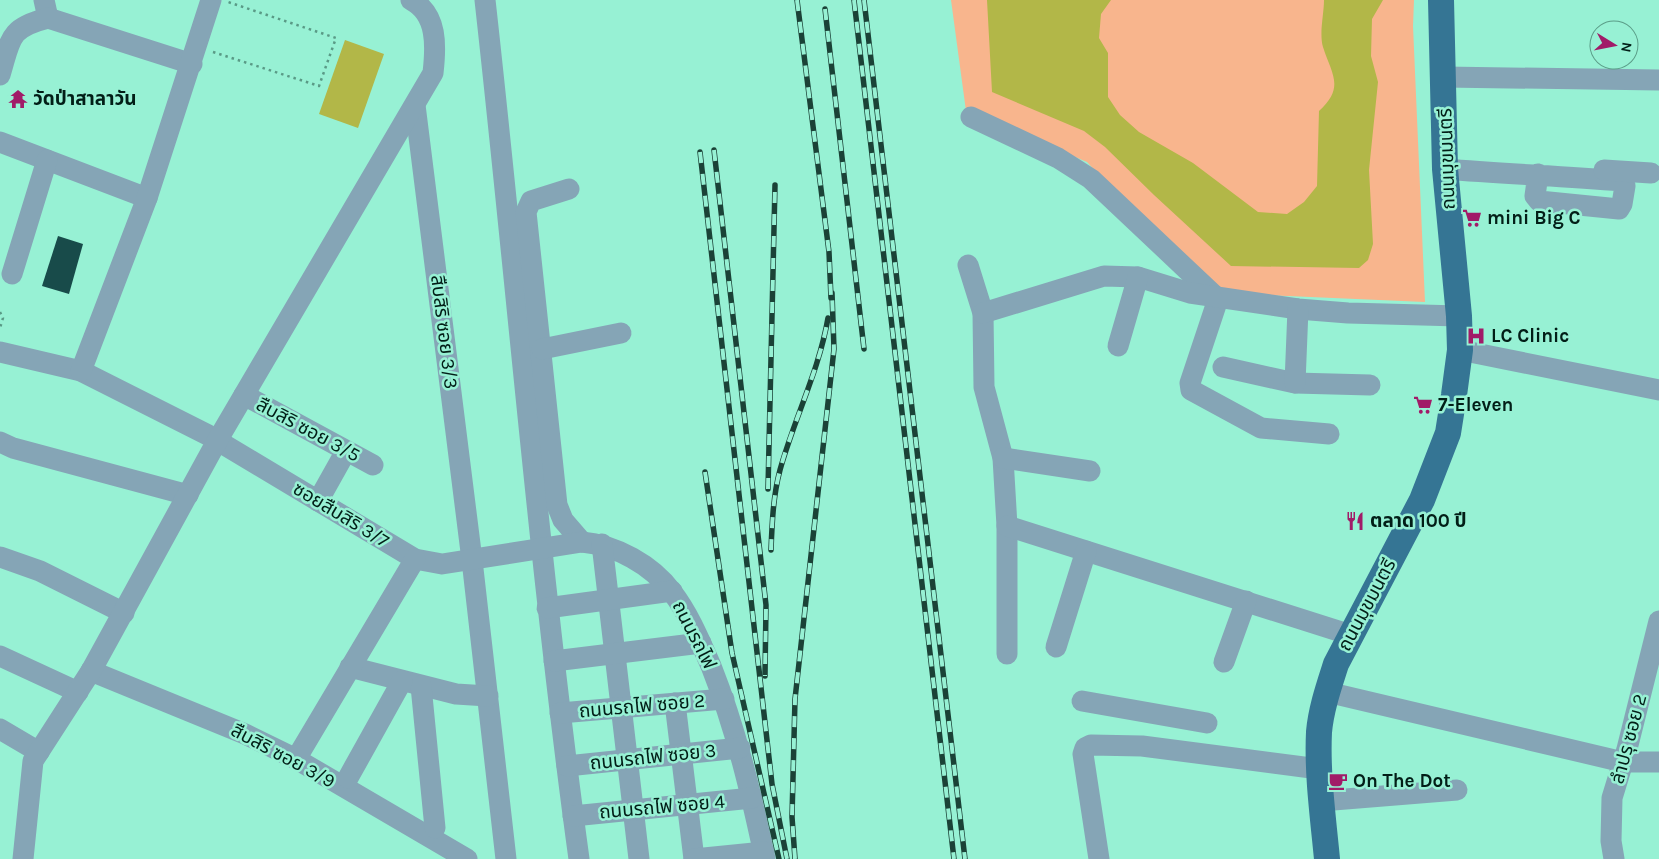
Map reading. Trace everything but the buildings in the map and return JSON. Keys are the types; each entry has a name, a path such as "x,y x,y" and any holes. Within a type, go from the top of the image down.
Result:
{"main road":[{"name":"ถนนมุขมนตรี","path":"1327,859 1319,769 1319,730 1327,692 1336,664 1350,635 1422,500 1436,468 1448,432 1460,350 1459,316 1445,164 1441,0"}],"street":[{"path":"81,371 147,198 195,55 211,0"},
{"path":"485,0 547,608 579,859"},
{"path":"23,859 33,761 78,692 124,613 218,441 432,73 436,49 432,25 417,2"},
{"path":"0,75 5,38 32,22 46,9 195,55"},
{"path":"1444,77 1659,80"},
{"name":"สืบสิริ ซอย 3/3","path":"415,105 472,560"},
{"path":"971,117 1058,158 1091,180 1218,299"},
{"path":"0,142 147,198"},
{"path":"12,274 47,160"},
{"path":"1445,164 1651,174"},
{"path":"1445,164 1522,175 1538,174"},
{"path":"569,189 531,201 526,212 557,505 563,520 592,543 608,599 638,859"},
{"path":"968,265 983,313 984,387 1003,458 1007,526 1008,654"},
{"path":"983,313 1104,276 1138,277 1190,294 1298,309 1348,313 1459,316"},
{"path":"1118,346 1138,277"},
{"path":"1218,299 1190,383 1190,390 1261,428 1328,434"},
{"path":"1295,383 1298,309"},
{"path":"542,349 621,333"},
{"path":"1460,350 1659,390"},
{"name":"ซอยสืบสิริ 3/7","path":"0,352 81,371 218,441 415,558 442,564 472,560"},
{"path":"1223,366 1295,383 1370,385"},
{"name":"สืบสิริ ซอย 3/5","path":"244,396 373,465"},
{"path":"0,442 13,448 188,495"},
{"path":"318,501 346,450"},
{"path":"1003,458 1090,471"},
{"path":"1007,526 1350,635"},
{"path":"506,859 472,560 542,548 592,543"},
{"name":"ถนนรถไฟ","path":"592,543 630,556 652,572 672,591 702,643 724,699 740,748 764,856"},
{"path":"1056,647 1086,551"},
{"path":"0,557 40,570 124,613"},
{"path":"296,759 415,558"},
{"path":"547,608 672,591"},
{"path":"1224,662 1246,601"},
{"name":"ลำปรุ ซอย 2","path":"1614,859 1611,841 1612,798 1625,755 1659,621"},
{"path":"554,661 702,643"},
{"path":"0,656 78,692"},
{"path":"350,667 456,694 488,696"},
{"name":"สืบสิริ ซอย 3/9","path":"90,671 245,734 296,759 467,859"},
{"path":"348,778 412,683"},
{"path":"412,683 435,828"},
{"path":"1327,692 1659,762"},
{"name":"ถนนรถไฟ ซอย 2","path":"560,713 724,699"},
{"path":"1082,701 1207,723"},
{"path":"675,703 694,859 764,856"},
{"path":"1137,711 1142,746"},
{"path":"0,729 39,752"},
{"path":"1099,859 1083,754 1085,748 1090,745 1142,746 1319,769"},
{"name":"ถนนรถไฟ ซอย 3","path":"567,766 740,748"},
{"path":"1625,755 1659,750"},
{"path":"1321,801 1457,790"},
{"name":"ถนนรถไฟ ซอย 4","path":"573,816 752,798"}],"path":[{"path":"195,55 319,86 336,38 221,0"},
{"path":"0,312 3,318 0,328"}],"shaded area":[{"path":"951,0 1414,0 1413,26 1425,302 1221,293 1148,228 1087,162 966,111"},
{"path":"987,0 1111,0 1101,14 1099,38 1108,53 1108,97 1120,115 1139,132 1193,163 1258,212 1287,214 1304,202 1317,186 1319,111 1327,103 1334,88 1333,73 1322,42 1324,0 1383,0 1372,19 1371,56 1378,82 1369,170 1373,244 1368,260 1359,268 1231,266 1105,147 1084,131 992,92"},
{"path":"345,40 384,54 358,128 319,114"}],"railway":[{"path":"797,0 829,252 831,298"},
{"path":"854,0 954,859"},
{"path":"864,0 965,859"},
{"path":"825,9 864,349"},
{"path":"714,150 766,605 765,676"},
{"path":"700,152 772,784 787,859"},
{"path":"768,489 775,185"},
{"path":"795,859 792,817 795,699 834,349 832,293"},
{"path":"771,550 774,500 780,470 813,376 828,318"},
{"path":"705,472 732,653 779,859"}],"place":[{"name":"วัดป่าสาลาวัน","path":"18,99"},
{"name":"mini Big C","path":"1472,218"},
{"name":"LC Clinic","path":"1476,336"},
{"name":"7-Eleven","path":"1423,405"},
{"name":"ตลาด 100 ปี","path":"1355,521"},
{"name":"On The Dot","path":"1338,781"}]}
